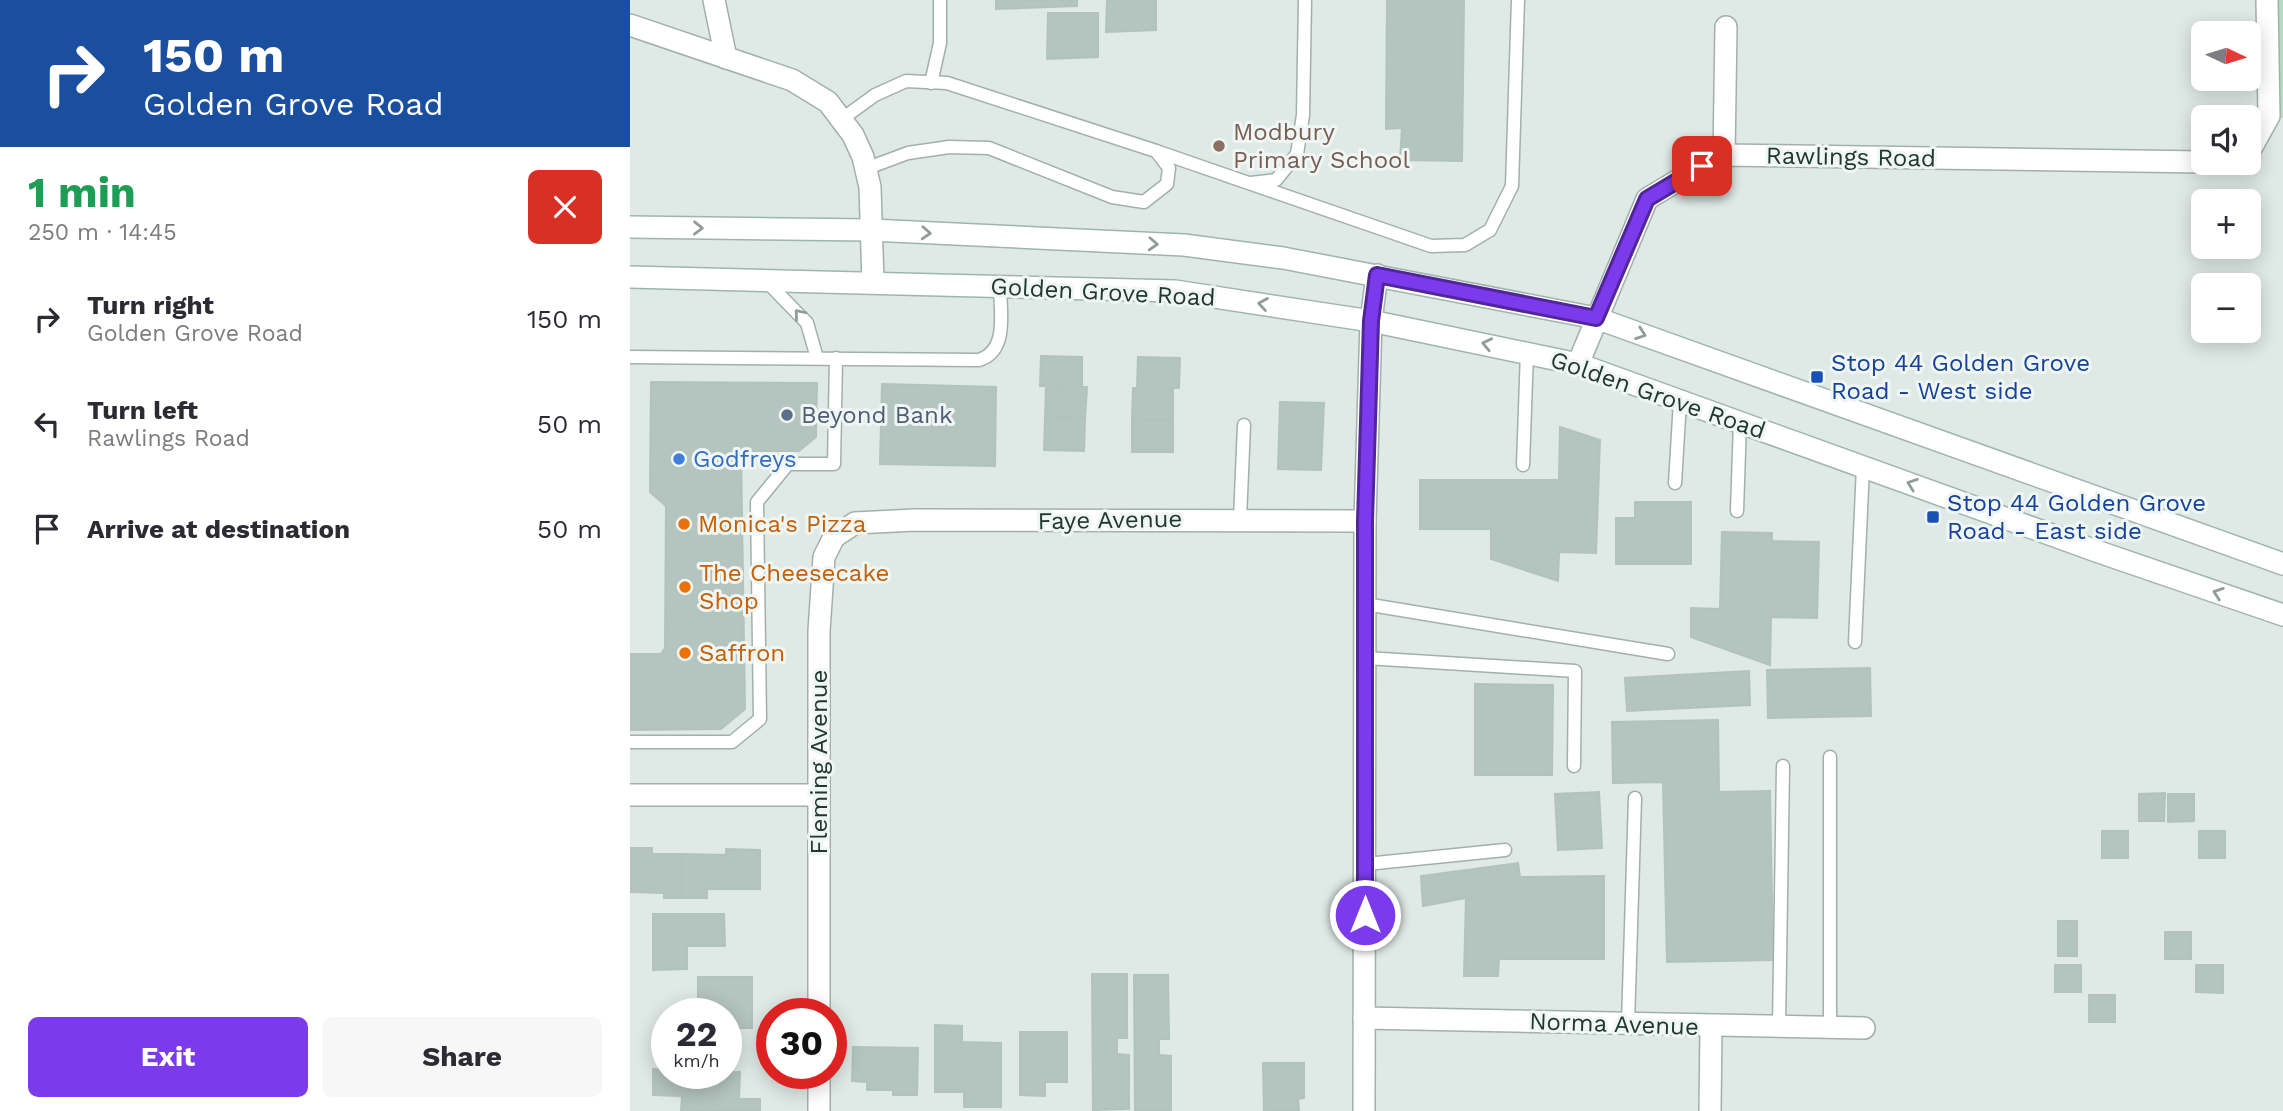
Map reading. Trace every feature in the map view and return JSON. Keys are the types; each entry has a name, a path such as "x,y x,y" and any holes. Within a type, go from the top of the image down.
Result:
{"street":[{"path":"714,0 726,58"},
{"path":"2261,130 2269,116 2267,0"},
{"path":"630,25 792,80 815,92 842,119 853,135 870,187 873,284"},
{"path":"1724,156 1726,27"},
{"name":"Rawlings Road","path":"1578,364 1647,199 1720,155 2191,162"},
{"name":"Golden Grove Road","path":"630,228 871,230 1184,245 1283,258 1596,318 2283,565"},
{"path":"1364,1111 1365,521 1371,321 1377,275"},
{"name":"Golden Grove Road","path":"630,277 1175,291 1371,321 1527,352 1578,364 2283,615"},
{"name":"Faye Avenue","path":"855,523 915,520 1365,521"},
{"name":"Fleming Avenue","path":"819,998 819,631 824,557 834,537 855,523"},
{"path":"630,794 818,795"},
{"name":"Norma Avenue","path":"1364,1018 1864,1028"},
{"path":"1710,1111 1711,1027"},
{"path":"819,1089 819,1111"}],"lane":[{"path":"931,83 940,43 940,0"},
{"path":"1248,183 1276,180 1297,154 1303,115 1305,0"},
{"path":"842,119 875,95 906,81 947,83 1156,151 1431,246 1465,246 1490,230 1512,186 1517,0"},
{"path":"865,169 908,153 949,147 989,148 1112,197 1144,202 1167,184 1169,167 1156,151"},
{"path":"765,281 807,323 817,358"},
{"path":"630,357 979,360 991,356 998,345 1000,285"},
{"path":"1522,466 1527,352"},
{"path":"630,742 732,742 760,719 757,502 788,464 834,464 836,358"},
{"path":"1675,483 1680,401"},
{"path":"1737,511 1740,422"},
{"path":"1240,519 1244,425"},
{"path":"1855,642 1863,467"},
{"path":"1365,604 1668,654"},
{"path":"1366,658 1575,671 1574,766"},
{"path":"1830,757 1830,1028"},
{"path":"1779,1027 1783,766"},
{"path":"1628,1024 1635,798"},
{"path":"1366,863 1505,850"}],"green space":[{"path":"2267,0 2283,0 2283,118 2269,116"}],"building":[{"path":"996,0 1077,0 1077,6 996,9"},
{"path":"1107,0 1156,0 1156,30 1106,32"},
{"path":"1387,0 1464,0 1462,161 1400,160 1402,128 1386,129"},
{"path":"1048,13 1098,13 1098,57 1047,59"},
{"path":"1041,356 1082,357 1082,387 1040,386"},
{"path":"1138,357 1180,358 1179,388 1137,388"},
{"path":"651,382 817,383 816,437 799,451 741,451 745,709 721,729 630,730 630,654 661,654 665,648 666,506 650,492"},
{"path":"882,384 996,387 995,466 880,464"},
{"path":"1046,387 1087,387 1085,419 1045,418"},
{"path":"1133,388 1173,388 1173,420 1132,419"},
{"path":"1280,402 1324,403 1321,470 1278,469"},
{"path":"1045,418 1085,419 1084,451 1044,450"},
{"path":"1132,419 1173,420 1173,452 1132,452"},
{"path":"1560,427 1600,440 1596,553 1559,552 1558,581 1491,559 1491,529 1420,529 1420,480 1559,480"},
{"path":"1635,502 1691,502 1691,564 1616,564 1616,518 1635,518"},
{"path":"1722,532 1772,533 1772,541 1819,542 1817,618 1771,617 1770,665 1691,637 1691,608 1720,609"},
{"path":"1870,668 1871,716 1768,718 1767,670"},
{"path":"1749,671 1750,705 1627,711 1625,678"},
{"path":"1475,684 1553,685 1552,775 1475,775"},
{"path":"1718,720 1719,792 1770,791 1773,960 1667,962 1663,782 1613,783 1612,722"},
{"path":"1599,792 1602,848 1558,850 1555,794"},
{"path":"2165,793 2164,821 2139,821 2139,794"},
{"path":"2168,794 2194,794 2194,821 2168,822"},
{"path":"2102,831 2128,831 2128,858 2102,858"},
{"path":"2199,831 2225,831 2225,858 2199,858"},
{"path":"630,848 652,848 652,854 681,854 681,898 664,898 664,893 630,892"},
{"path":"726,849 760,850 760,889 707,889 707,898 681,898 681,854 726,855"},
{"path":"1518,863 1520,877 1604,876 1604,959 1499,959 1498,976 1464,976 1466,898 1423,906 1421,876"},
{"path":"653,914 724,914 725,946 687,946 687,969 653,970"},
{"path":"2058,921 2077,921 2077,956 2058,956"},
{"path":"2165,932 2191,932 2191,959 2165,959"},
{"path":"2055,965 2081,965 2081,992 2055,992"},
{"path":"2196,965 2223,965 2223,993 2196,992"},
{"path":"1092,974 1127,974 1127,1038 1117,1038 1117,1054 1129,1055 1129,1109 1093,1110"},
{"path":"1134,975 1168,975 1169,1039 1159,1039 1159,1055 1171,1056 1171,1111 1135,1111"},
{"path":"698,977 752,977 752,1028 742,1028 742,998 698,998"},
{"path":"2089,995 2115,995 2115,1022 2089,1022"},
{"path":"935,1025 962,1026 962,1042 1001,1043 1001,1107 964,1107 964,1092 935,1092"},
{"path":"1020,1032 1067,1032 1067,1082 1045,1082 1045,1096 1020,1095"},
{"path":"853,1047 918,1048 917,1095 893,1095 893,1090 867,1090 867,1082 852,1081"},
{"path":"1263,1063 1304,1063 1304,1098 1298,1099 1299,1111 1264,1111"},
{"path":"653,1089 739,1089 739,1099 760,1099 760,1111 681,1111 682,1096 653,1095"}],"place":[{"name":"Modbury Primary School","path":"1219,146"},
{"name":"Stop 44 Golden Grove Road - West side","path":"1817,377"},
{"name":"Beyond Bank","path":"787,415"},
{"name":"Godfreys","path":"679,459"},
{"name":"Stop 44 Golden Grove Road - East side","path":"1933,517"},
{"name":"Monica's Pizza","path":"684,524"},
{"name":"The Cheesecake Shop","path":"685,587"},
{"name":"Saffron","path":"685,653"}],"route":[{"path":"1365,915 1365,521 1371,321 1377,275 1596,318 1647,199 1702,166"}]}
